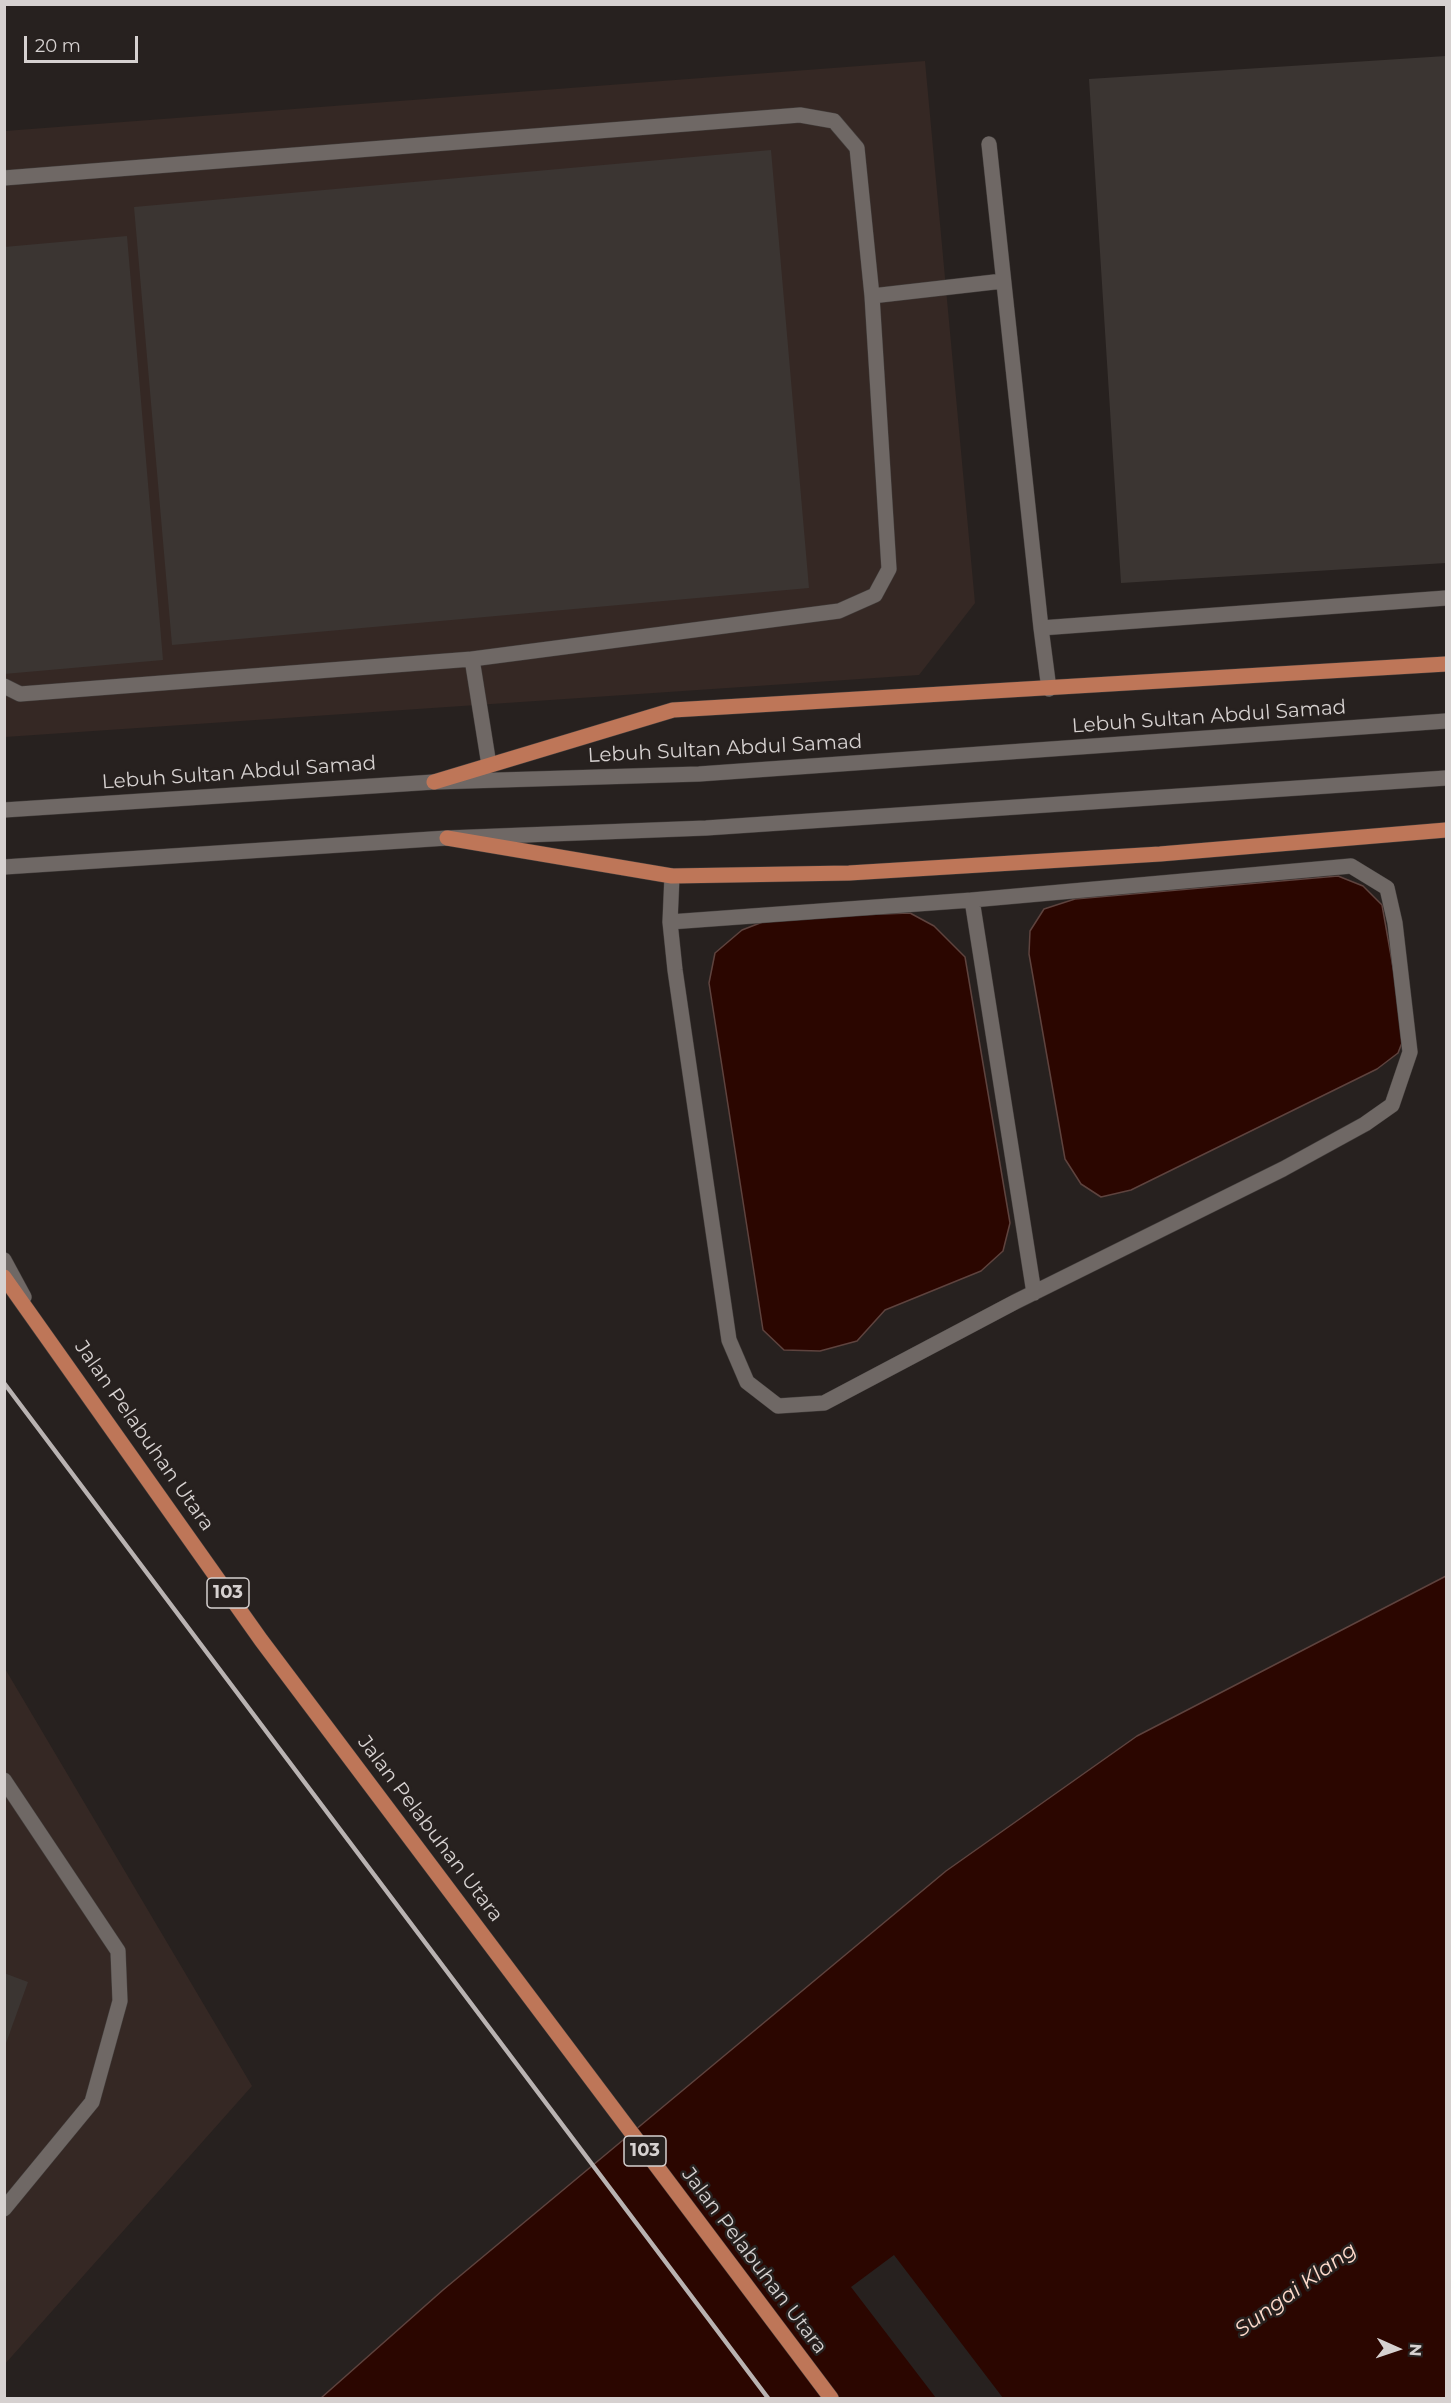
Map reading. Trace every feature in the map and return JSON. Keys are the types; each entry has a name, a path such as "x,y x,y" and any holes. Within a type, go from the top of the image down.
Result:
{"main road":[{"path":"434,782 673,710 1446,664"},
{"path":"447,838 672,876 849,873 1160,854 1446,830"},
{"name":"Jalan Pelabuhan Utara","path":"4,1277 39,1323 261,1640 831,2398"}],"street":[{"path":"4,178 800,115 834,122 857,148 872,296 890,569 875,596 839,611 472,659 20,694 4,686"},
{"path":"988,144 1049,689"},
{"path":"872,296 1003,281"},
{"path":"1041,628 1446,598"},
{"path":"472,659 489,765"},
{"name":"Lebuh Sultan Abdul Samad","path":"4,810 434,782 699,774 1446,721"},
{"path":"4,867 447,838 706,828 1446,778"},
{"path":"670,922 972,900 1351,866 1387,888 1395,923 1410,1052 1392,1105 1365,1124 1283,1169 1034,1293 824,1403 778,1406 747,1382 729,1340 670,922 672,876"},
{"path":"972,900 1034,1293"},
{"path":"4,1260 39,1323"},
{"path":"4,1780 118,1951 120,2001 92,2102 4,2209"}],"shaded area":[{"path":"925,61 975,603 919,675 5,737 5,131"},
{"path":"4,1667 252,2086 5,2364 4,2364"}],"water":[{"path":"1338,876 1363,886 1382,905 1405,1035 1398,1053 1377,1069 1131,1190 1101,1197 1081,1184 1065,1159 1029,954 1030,931 1044,909 1075,899"},
{"path":"910,913 934,926 965,957 1010,1223 1003,1251 981,1271 885,1310 857,1341 820,1351 784,1350 763,1330 709,983 715,953 742,930 773,918"},
{"name":"Sungai Klang","path":"1446,1576 1446,2398 321,2398 443,2290 946,1871 1137,1736"}],"pier":[{"path":"894,2255 1003,2398 936,2398 851,2287"}],"building":[{"path":"1446,56 1446,563 1121,583 1089,79"},
{"path":"771,150 809,588 172,645 134,207"},
{"path":"127,236 163,660 4,674 4,247"},
{"path":"4,1973 28,1982 5,2046 4,2046"}],"railway":[{"path":"4,1383 768,2398"}]}
